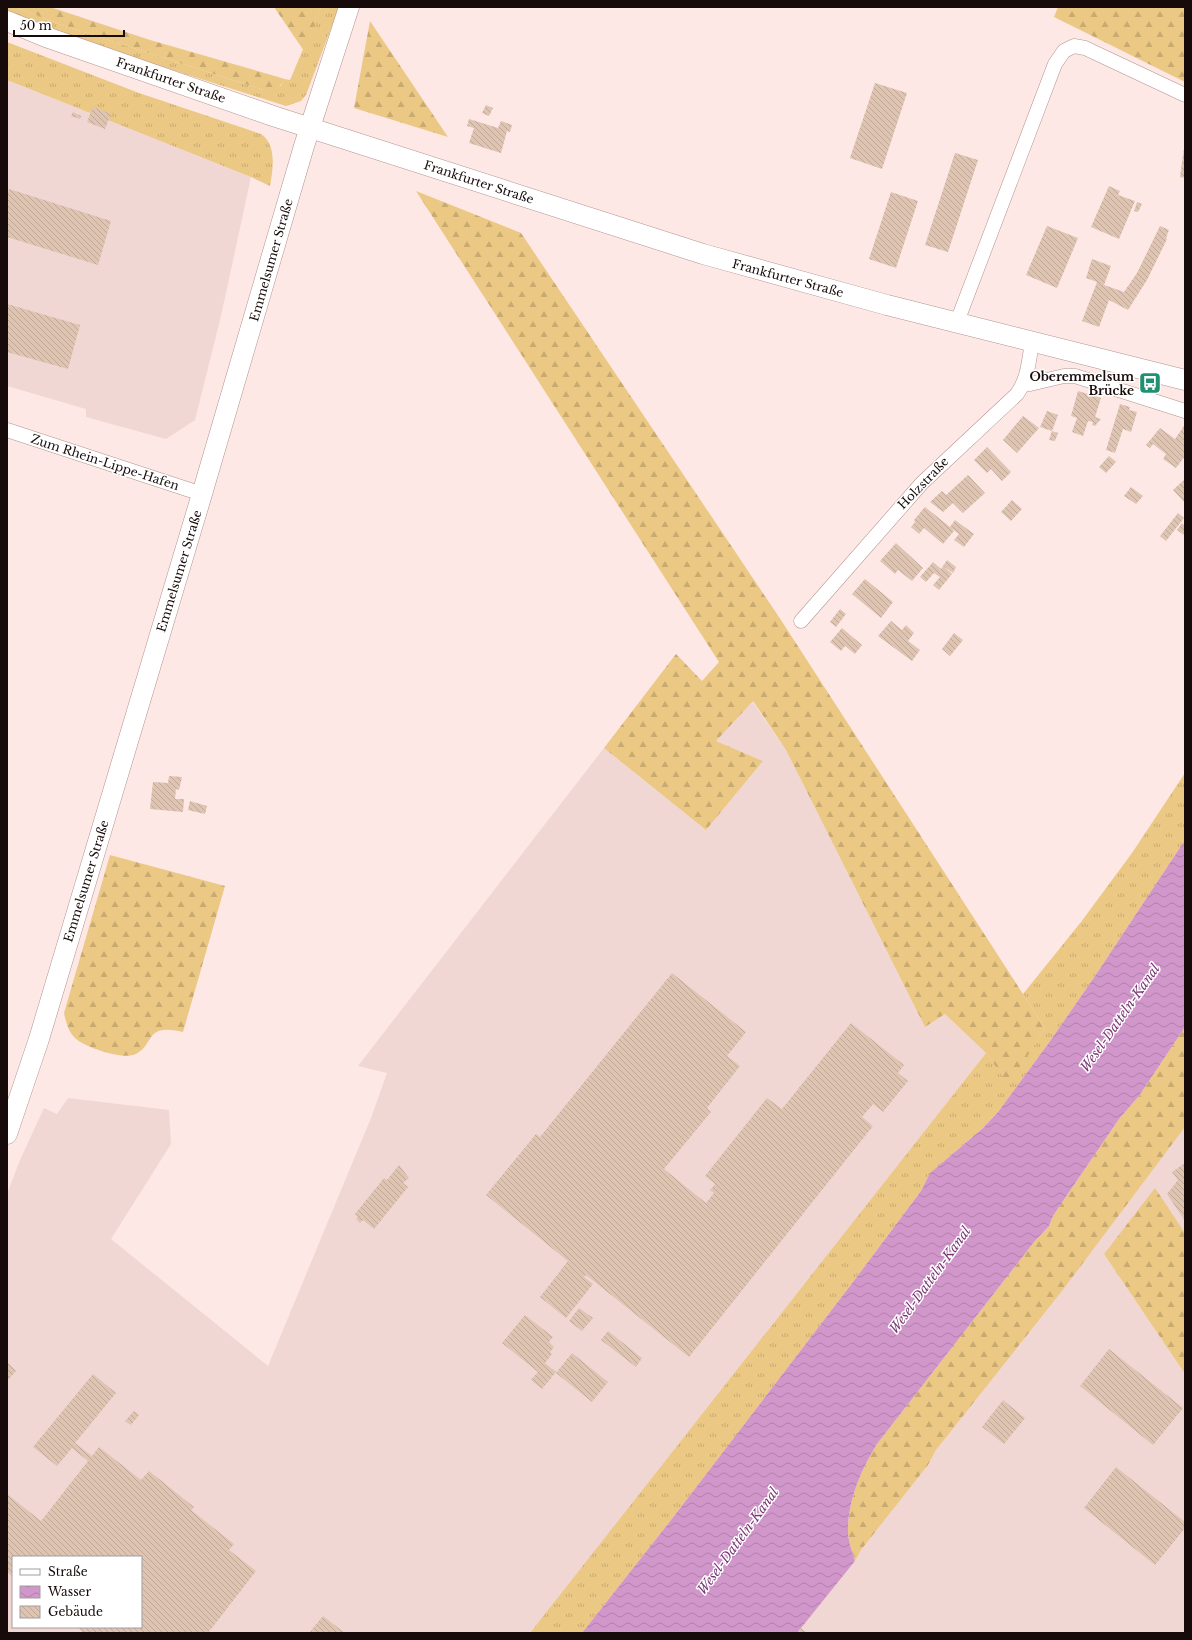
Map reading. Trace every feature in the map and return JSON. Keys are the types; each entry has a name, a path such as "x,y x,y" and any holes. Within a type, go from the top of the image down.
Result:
{"main road":[{"name":"Emmelsumer Straße","path":"7,1134 39,1039 202,494 304,146 349,7"},
{"name":"Frankfurter Straße","path":"7,21 46,37 311,127 703,254 887,305 1185,380"}],"street":[{"path":"957,322 1035,114 1056,64 1064,51 1074,46 1085,48 1185,95"},
{"name":"Holzstraße","path":"801,621 917,488 1017,394 1024,383 1032,342"},
{"path":"1024,383 1030,384 1064,376 1075,376 1185,411"},
{"name":"Zum Rhein-Lippe-Hafen","path":"7,430 202,494"}],"shaded area":[{"path":"7,80 251,177 221,316 195,420 166,439 86,417 86,409 7,386"},
{"path":"752,701 786,750 925,1027 945,1014 986,1053 530,1633 7,1633 7,1194 20,1160 44,1108 57,1114 68,1098 169,1110 171,1144 111,1239 268,1366 371,1118 387,1073 358,1066 604,748 706,830 763,761 716,741"},
{"path":"1185,1127 1185,1233 1155,1189 1104,1254 1185,1374 1185,1633 797,1633 855,1561 861,1550 928,1465 936,1450 1097,1244"}],"green space":[{"path":"7,7 15,7 62,25 264,90 281,86 285,79 290,80 321,7 339,7 306,95 301,101 286,106 94,45 7,12"},
{"path":"15,7 50,7 150,40 285,79 276,89 264,90 62,25"},
{"path":"274,7 321,7 304,51"},
{"path":"1058,7 1185,7 1185,82 1054,17"},
{"path":"370,21 448,137 354,108"},
{"path":"7,42 139,93 261,134 270,144 272,151 273,165 270,186 251,177 7,80"},
{"path":"416,191 521,233 779,617 1045,1028 1009,1085 986,1053 945,1014 925,1027 786,750 753,701 716,741 763,761 706,830 604,748 676,654 702,681 719,662"},
{"path":"1185,773 1185,840 1095,976 1048,1044 998,1112 982,1129 930,1173 921,1191 853,1282 671,1520 582,1633 530,1633 986,1053 1009,1084 1045,1028 1023,994 1081,922 1132,853"},
{"path":"110,855 225,886 183,1032 161,1030 151,1037 145,1047 140,1051 133,1055 127,1056 102,1051 86,1045 75,1038 67,1023 64,1013"},
{"path":"1185,1027 1185,1127 1065,1287 936,1450 928,1465 861,1550 855,1561 848,1535 850,1508 856,1486 877,1444 1034,1242 1049,1226 1053,1216 1119,1119 1139,1096"},
{"path":"1155,1188 1185,1233 1185,1374 1104,1254"}],"water":[{"name":"Wesel-Datteln-Kanal","path":"1185,840 1185,1027 1139,1096 1119,1119 1053,1216 1049,1226 1034,1242 877,1444 856,1486 850,1508 848,1535 855,1561 797,1633 582,1633 671,1520 853,1282 921,1191 930,1173 982,1129 998,1112 1048,1044 1095,976"}],"building":[{"path":"875,83 907,93 882,169 850,158"},
{"path":"486,105 493,108 489,116 482,113"},
{"path":"93,107 111,114 105,129 87,122"},
{"path":"73,112 81,116 80,119 71,116"},
{"path":"469,119 498,128 501,121 512,125 510,132 507,131 501,153 469,143 474,128 467,126"},
{"path":"1185,148 1185,178 1180,177"},
{"path":"955,153 978,160 948,252 925,245"},
{"path":"1109,186 1120,191 1118,195 1135,201 1119,239 1091,227"},
{"path":"9,189 111,221 98,265 7,237 7,195"},
{"path":"891,192 918,201 896,268 869,259"},
{"path":"1137,202 1142,204 1138,212 1134,211"},
{"path":"1047,226 1078,238 1057,288 1026,275"},
{"path":"1160,226 1169,230 1167,239 1147,280 1128,310 1109,300 1099,327 1082,321 1097,282 1086,278 1092,259 1111,266 1104,285 1124,292 1137,273"},
{"path":"7,304 80,325 68,369 7,352"},
{"path":"1078,391 1101,398 1095,417 1101,419 1095,426 1092,425 1093,422 1088,421 1083,436 1072,432 1077,418 1071,416"},
{"path":"1120,404 1130,407 1129,410 1137,412 1131,432 1123,429 1115,453 1106,450"},
{"path":"1047,411 1058,415 1052,431 1040,427"},
{"path":"1023,416 1039,428 1017,453 1003,440"},
{"path":"1184,426 1185,456 1176,468 1163,459 1166,454 1153,444 1150,448 1146,445 1160,428 1175,439"},
{"path":"1052,431 1058,433 1055,441 1049,440"},
{"path":"987,447 1011,472 1002,481 991,469 987,473 974,460"},
{"path":"1109,456 1116,462 1106,473 1099,467"},
{"path":"968,475 985,493 963,513 953,503 943,512 930,502 942,491 946,495"},
{"path":"1185,479 1185,503 1173,490"},
{"path":"1131,487 1143,496 1136,504 1124,496"},
{"path":"1012,500 1022,509 1011,521 1001,512"},
{"path":"925,507 950,527 955,520 974,534 964,547 954,540 959,534 951,528 954,531 943,544 924,528 919,534 911,527 915,522 914,520"},
{"path":"1178,513 1184,518 1166,541 1160,536"},
{"path":"1182,523 1185,526 1184,535 1177,530"},
{"path":"896,543 923,568 912,581 898,570 895,574 880,561"},
{"path":"947,560 956,567 953,573 943,566"},
{"path":"933,562 941,569 943,566 952,574 939,590 933,585 940,577 934,573 926,582 920,577"},
{"path":"865,579 893,602 881,618 852,594"},
{"path":"840,609 846,614 836,627 830,622"},
{"path":"891,621 902,630 906,625 914,633 908,641 920,650 912,661 878,636"},
{"path":"842,628 862,645 855,654 845,646 841,651 830,642"},
{"path":"954,633 963,640 950,656 942,649"},
{"path":"169,776 182,777 179,790 176,789 175,799 184,799 183,812 150,809 153,782 168,783"},
{"path":"190,801 207,806 205,814 188,810"},
{"path":"672,973 746,1032 727,1056 740,1066 707,1108 711,1112 664,1169 706,1203 714,1193 710,1190 715,1184 705,1176 767,1098 782,1109 851,1023 904,1065 898,1073 908,1081 883,1112 873,1104 862,1117 873,1126 689,1357 586,1275 584,1277 593,1284 566,1318 540,1297 568,1261 486,1195 536,1134 540,1137"},
{"path":"1185,1163 1185,1221 1167,1194 1178,1180 1172,1172"},
{"path":"399,1165 409,1178 403,1183 408,1187 374,1229 363,1220 360,1223 356,1219 358,1217 355,1214 384,1178 387,1180"},
{"path":"579,1308 593,1318 582,1331 569,1321"},
{"path":"525,1315 553,1337 549,1342 554,1347 550,1352 552,1354 545,1363 556,1372 542,1389 531,1380 538,1372 502,1343"},
{"path":"608,1331 642,1358 636,1367 601,1340"},
{"path":"1109,1349 1183,1408 1153,1445 1080,1386"},
{"path":"572,1353 608,1382 592,1402 556,1373"},
{"path":"8,1363 16,1371 7,1381 7,1364"},
{"path":"93,1374 116,1393 75,1443 92,1456 99,1447 141,1480 149,1471 194,1507 191,1510 234,1544 229,1550 256,1571 208,1633 84,1633 78,1628 142,1628 142,1556 12,1556 12,1576 7,1572 7,1494 41,1521 88,1461 72,1448 57,1466 33,1447"},
{"path":"1003,1400 1025,1418 1004,1444 982,1427"},
{"path":"134,1411 139,1415 131,1425 125,1421"},
{"path":"1116,1467 1185,1522 1185,1528 1155,1565 1084,1508"},
{"path":"323,1616 345,1633 309,1633"},
{"path":"801,1628 807,1633 797,1633"}],"place":[{"name":"Oberemmelsum Brücke","path":"1150,383"}]}
